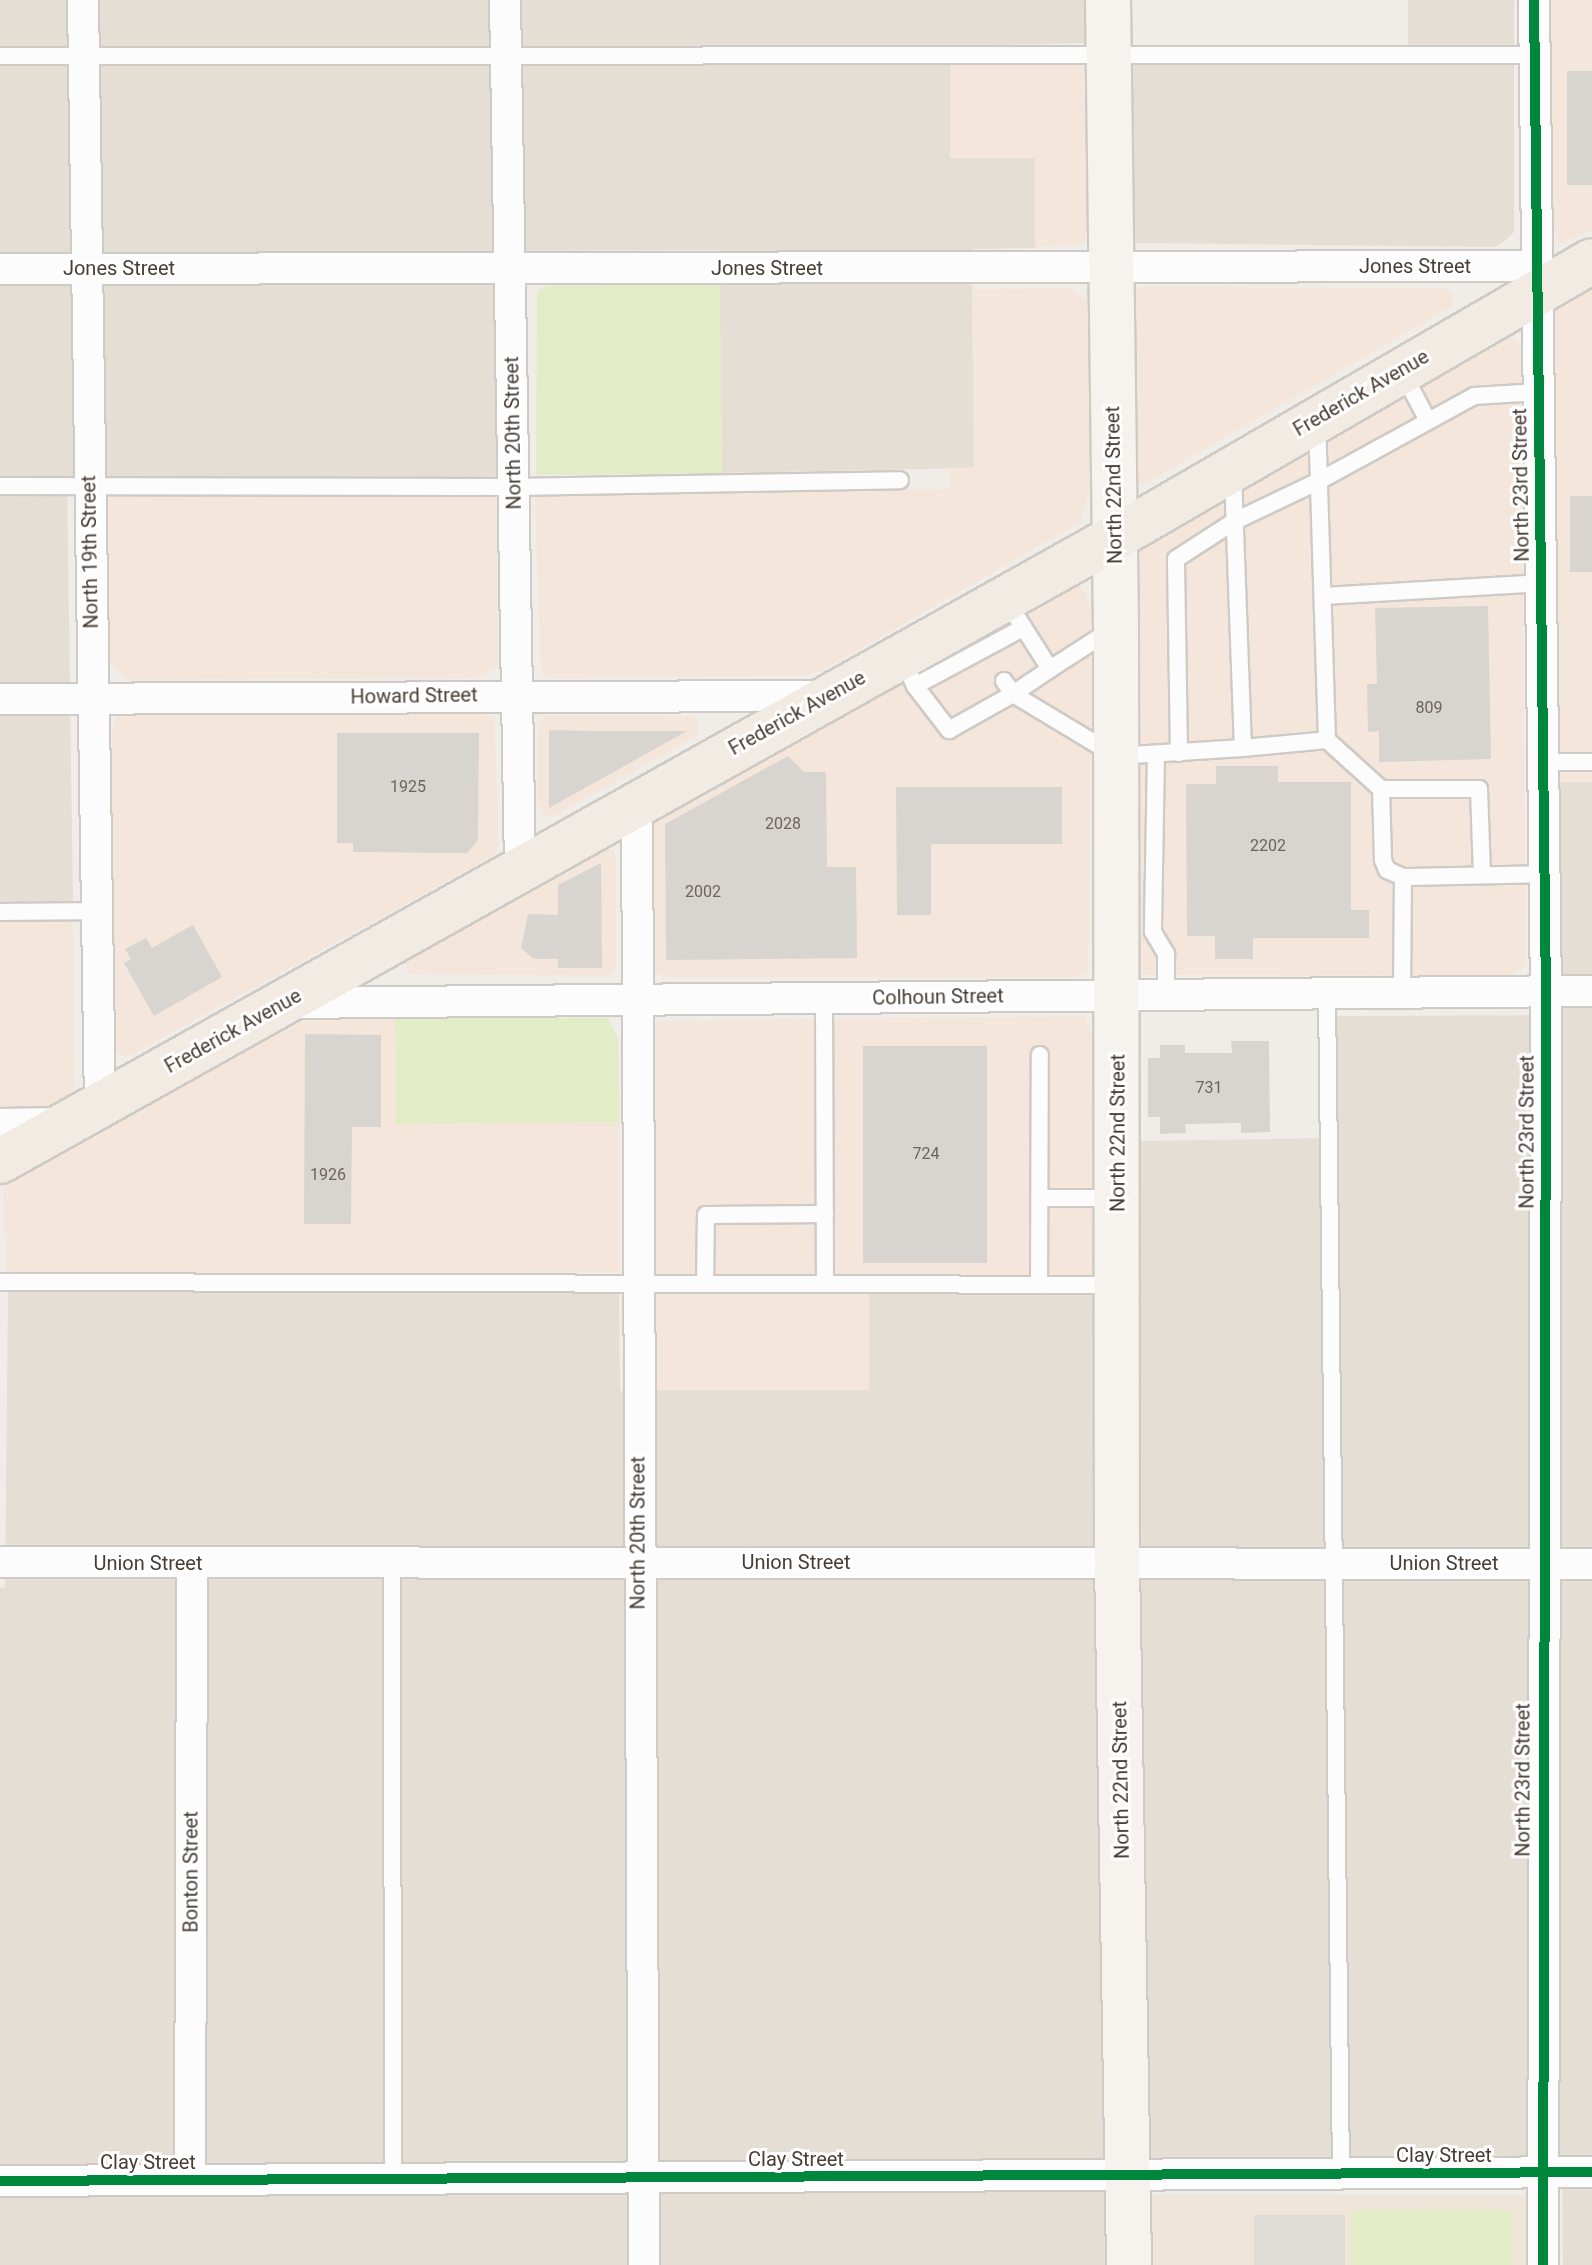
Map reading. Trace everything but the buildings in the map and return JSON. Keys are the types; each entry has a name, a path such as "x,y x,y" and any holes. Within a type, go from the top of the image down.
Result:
{"main road":[{"name":"North 22nd Street","path":"1108,0 1116,626 1136,755 1118,996 1117,1561 1129,2265"},
{"name":"Frederick Avenue","path":"0,1161 828,696 908,670 1013,614 1114,538 1401,370 1536,279 1592,261"}],"street":[{"name":"North 19th Street","path":"83,0 84,267 97,911 85,1114"},
{"name":"North 20th Street","path":"505,0 520,867"},
{"name":"North 23rd Street","path":"1534,0 1546,990 1542,1564 1543,2265"},
{"name":"Jones Street","path":"0,269 1111,266 1536,279"},
{"name":"Howard Street","path":"0,699 828,696"},
{"name":"North 20th Street","path":"637,801 640,1000 638,1562 644,2265"},
{"name":"Colhoun Street","path":"285,1003 1592,991"},
{"path":"0,1124 85,1114"},
{"name":"Union Street","path":"0,1562 1117,1561 1592,1564"},
{"name":"Bonton Street","path":"190,2180 192,1563"},
{"name":"Clay Street","path":"0,2181 1592,2172"}],"lane":[{"path":"0,56 1108,52 1534,55"},
{"path":"1401,370 1428,421"},
{"path":"1179,753 1176,559 1235,521 1319,481 1474,396 1538,392"},
{"path":"1317,418 1327,740 1381,789 1479,789 1482,875"},
{"path":"1233,466 1243,748"},
{"path":"0,486 514,487 900,480"},
{"path":"1323,596 1540,583"},
{"path":"908,670 960,669 987,653 1013,614 1050,669"},
{"path":"908,670 949,730 980,703 1050,669 1116,626"},
{"path":"1008,688 1136,755 1327,740"},
{"path":"1136,755 1153,932 1166,954 1166,996"},
{"path":"1543,762 1592,762"},
{"path":"1381,789 1383,860 1387,870 1403,877 1544,874"},
{"path":"1402,992 1403,877"},
{"path":"0,912 97,911"},
{"path":"1327,993 1341,2172"},
{"path":"824,998 825,1283"},
{"path":"1039,1285 1040,1055"},
{"path":"1040,1198 1118,1198"},
{"path":"705,1283 706,1215 825,1214"},
{"path":"0,1282 1117,1285"},
{"path":"392,1563 393,2179"}],"shaded area":[{"path":"0,0 1087,0 1088,43 950,46 950,158 1035,158 1035,248 972,249 974,468 722,473 719,250 495,251 497,477 67,477 73,901 0,902"},
{"path":"1408,0 1514,0 1514,232 1506,240 1495,247 1131,243 1128,62 1408,61"},
{"path":"1551,0 1592,0 1592,230 1558,245 1551,209"},
{"path":"950,64 1085,64 1088,235 1084,243 1035,248 1035,158 950,158"},
{"path":"1544,282 1592,282 1592,782 1544,782"},
{"path":"1068,288 1088,301 1091,485 1080,522 821,671 803,676 553,678 541,673 535,496 950,489 949,468 974,467 972,289"},
{"path":"1443,288 1453,293 1452,306 1144,484 1133,483 1133,289"},
{"path":"1501,337 1513,338 1521,347 1526,964 1511,976 1146,975 1135,970 1131,553"},
{"path":"108,494 497,495 497,667 477,678 128,680 109,661"},
{"path":"1066,586 1082,587 1093,611 1088,972 1077,977 666,977 653,972 652,830 657,818"},
{"path":"485,714 494,719 499,844 493,856 125,1058 116,1049 113,1032 112,735 117,715"},
{"path":"545,715 692,716 699,723 698,735 552,817 542,812 537,798 538,725"},
{"path":"1553,782 1592,782 1592,2265 1563,2265 1562,2162 1157,2162 1144,2156 1133,1141 1337,1138 1335,1016 1556,1015"},
{"path":"600,849 614,850 616,864 616,970 608,976 408,974 406,963 412,954"},
{"path":"0,921 73,921 75,1083 70,1098 58,1106 0,1106"},
{"path":"324,1016 395,1017 396,1124 620,1122 620,1272 6,1273 3,1192 7,1178 306,1019"},
{"path":"1084,1016 1094,1036 1094,1278 650,1274 652,1031 659,1021"},
{"path":"8,1292 619,1292 620,1391 651,1390 869,1292 1095,1295 1105,2265 0,2265 0,1588 5,1587"},
{"path":"651,1292 869,1292 869,1390 651,1390"},
{"path":"1159,2194 1525,2195 1531,2203 1533,2265 1141,2265 1144,2197"},
{"path":"1254,2215 1345,2215 1345,2265 1254,2265"}],"green space":[{"path":"720,284 722,473 536,475 537,292 547,286"},
{"path":"395,1017 608,1018 618,1039 620,1122 396,1124"},
{"path":"1351,2210 1513,2210 1513,2265 1351,2265"}],"cycle path":[{"path":"1534,0 1546,990 1543,2265"},
{"path":"0,2181 1592,2172"}]}
